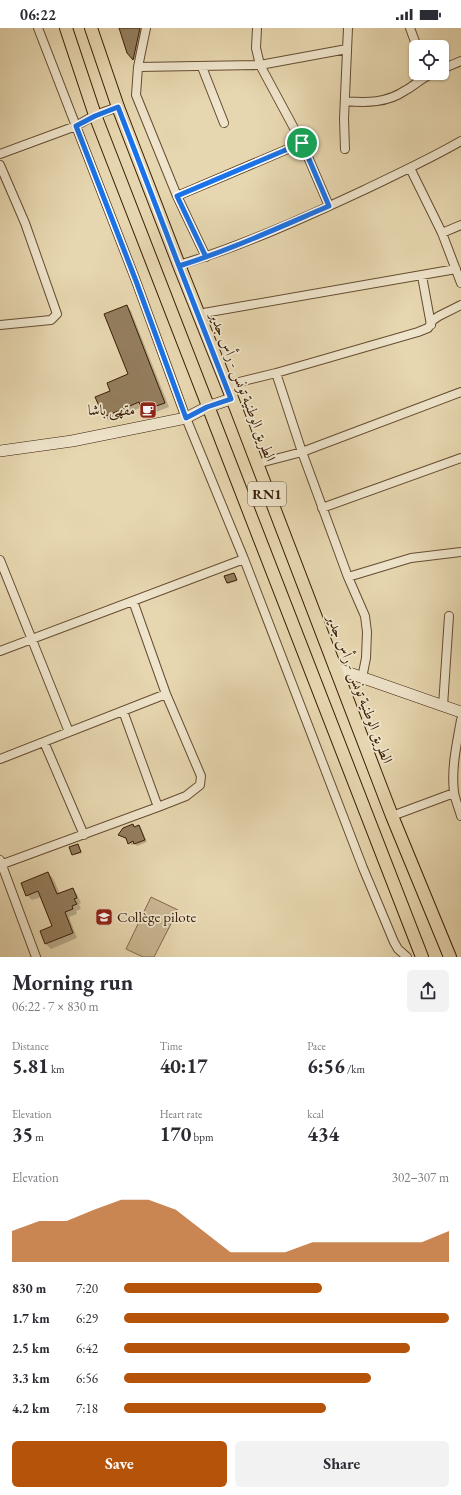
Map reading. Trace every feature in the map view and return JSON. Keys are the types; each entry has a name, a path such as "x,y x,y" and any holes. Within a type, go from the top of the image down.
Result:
{"main road":[{"name":"RN1","path":"66,28 95,116 421,956"},
{"name":"الطريق الوطنية تونس - رأس جدير","path":"91,28 118,107 334,668 392,816 450,957"}],"street":[{"path":"38,28 136,281 186,418 244,559 363,868 398,949 407,957 421,956"},
{"path":"146,28 138,68 136,95 177,196 206,257"},
{"path":"257,28 256,48 260,65 302,143 329,206"},
{"path":"345,149 348,28"},
{"path":"410,28 414,40"},
{"path":"138,68 260,65 347,49"},
{"path":"449,66 461,61"},
{"path":"202,67 224,123"},
{"path":"345,101 369,103 387,100 404,92 421,80"},
{"path":"0,154 76,126 95,116 118,107"},
{"path":"179,266 206,257 329,206 410,168 461,141"},
{"path":"177,196 302,143"},
{"path":"0,165 25,223 57,314 51,320 0,325"},
{"path":"410,168 442,233 461,283"},
{"path":"442,233 461,225"},
{"path":"198,314 456,269"},
{"path":"422,276 431,325"},
{"path":"226,385 276,373 418,332 428,328 433,320 439,316 461,305"},
{"path":"276,373 322,508 348,577 365,616 367,632 366,658 362,678"},
{"path":"256,464 302,452 461,392"},
{"path":"0,451 72,441 186,418 207,407 231,399"},
{"path":"322,508 461,458"},
{"path":"348,577 411,558 461,552"},
{"path":"0,651 244,559"},
{"path":"0,560 2,573 69,732"},
{"path":"36,957 1,863 84,835 158,807 186,796 200,785 201,776 166,694 133,601"},
{"path":"443,706 448,616"},
{"path":"334,668 461,712"},
{"path":"0,759 166,694"},
{"path":"123,711 158,807"},
{"path":"461,720 456,746 454,774 454,793 461,816"},
{"path":"44,742 84,835"},
{"path":"392,816 454,793"}],"shaded area":[{"path":"151,897 178,910 154,957 143,957 126,949"}],"building":[{"path":"119,28 140,28 133,60 127,53"},
{"path":"127,305 165,403 142,411 139,402 104,417 95,397 110,391 107,383 128,374 104,314"},
{"path":"234,573 237,580 227,583 224,576"},
{"path":"133,824 134,827 139,825 145,840 134,844 133,841 128,844 126,838 118,835 123,828"},
{"path":"78,844 81,852 72,855 69,847"},
{"path":"48,872 57,894 73,888 77,898 74,899 77,904 72,906 73,909 65,912 73,933 45,944 40,931 52,926 38,891 26,896 21,883"}],"place":[{"name":"مقهى باشا","path":"148,410"},
{"name":"Collège pilote","path":"104,917"}],"route":[{"path":"302,143 177,196 206,257 179,266 118,107 95,116 76,126 136,281 186,418 207,407 231,399 179,266 206,257 224,250 329,206 302,143"}]}
